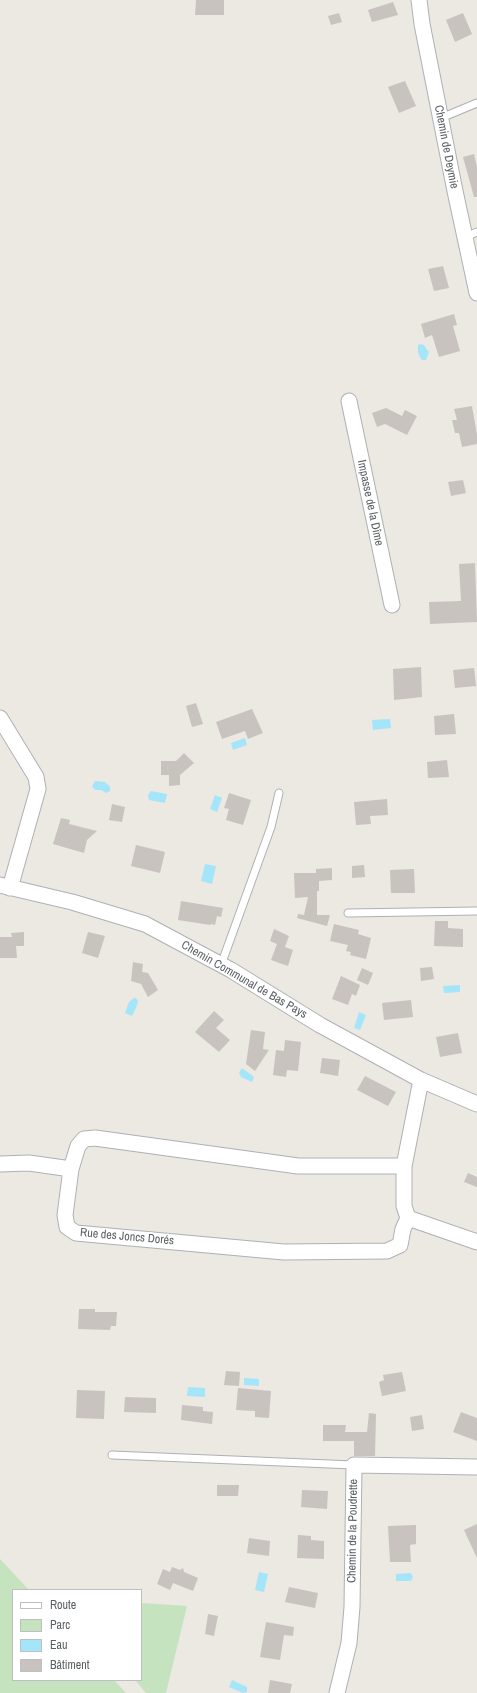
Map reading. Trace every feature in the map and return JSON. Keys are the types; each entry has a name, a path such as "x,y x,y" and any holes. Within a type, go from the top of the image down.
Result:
{"street":[{"name":"Chemin de Deymie","path":"419,0 422,24 455,191 471,235 477,293"},
{"name":"Impasse de la Dîme","path":"349,401 392,605"},
{"path":"0,718 36,777 38,789 5,887"},
{"name":"Chemin Communal de Bas Pays","path":"5,887 72,902 145,924 221,965 320,1025 421,1080 477,1104"},
{"name":"Rue des Joncs Dorés","path":"404,1166 298,1166 95,1138 84,1139 78,1146 71,1169 65,1215 68,1227 76,1233 284,1252 387,1251 400,1245 408,1218 404,1206 404,1166 421,1080"},
{"path":"0,1164 29,1163 71,1169"},
{"path":"408,1218 477,1242"},
{"name":"Chemin de la Poudrette","path":"337,1693 349,1643 352,1607 354,1465 477,1467"}],"lane":[{"path":"441,118 477,103"},
{"path":"221,965 270,827 279,793"},
{"path":"348,913 477,911"},
{"path":"112,1455 354,1465"}],"green space":[{"path":"0,1559 28,1589 12,1589 12,1681 115,1681 126,1693 0,1693"},
{"path":"142,1603 187,1606 166,1693 146,1693 136,1681 142,1681"}],"water":[{"path":"419,344 424,345 429,352 426,360 422,360 420,357 418,350"},
{"path":"390,719 391,728 373,730 372,720"},
{"path":"245,738 247,745 233,750 231,743"},
{"path":"95,781 105,782 110,787 110,791 106,793 101,790 95,790 92,786"},
{"path":"151,791 167,794 165,803 149,800 148,795"},
{"path":"215,795 222,798 217,812 210,809"},
{"path":"205,864 216,866 212,884 201,881"},
{"path":"460,985 460,992 444,993 443,986"},
{"path":"134,998 138,1001 132,1016 125,1013 129,1002"},
{"path":"359,1012 366,1015 360,1030 354,1028"},
{"path":"242,1068 254,1077 252,1082 241,1077 239,1073"},
{"path":"244,1378 259,1379 259,1386 244,1385"},
{"path":"188,1387 205,1388 205,1397 187,1396"},
{"path":"259,1572 268,1574 264,1592 255,1590"},
{"path":"411,1573 413,1577 411,1581 396,1581 396,1574"},
{"path":"232,1680 247,1687 247,1692 243,1693 229,1687"}],"building":[{"path":"196,0 224,0 224,15 195,15"},
{"path":"393,2 398,15 372,22 368,10"},
{"path":"339,13 342,22 331,25 328,16"},
{"path":"463,13 472,34 455,42 446,20"},
{"path":"405,81 416,106 399,113 388,87"},
{"path":"474,154 477,167 477,197 474,197 463,157"},
{"path":"443,266 449,288 434,291 428,269"},
{"path":"454,314 457,325 453,326 460,351 439,357 432,335 425,338 421,324"},
{"path":"472,406 477,444 462,447 459,433 455,433 452,420 457,420 454,409"},
{"path":"386,408 402,416 405,410 417,416 407,435 385,424 377,427 372,413"},
{"path":"463,480 466,493 451,496 448,482"},
{"path":"475,563 477,622 430,624 429,602 461,601 459,564"},
{"path":"421,667 422,697 394,700 393,669"},
{"path":"474,668 476,686 455,688 453,670"},
{"path":"196,703 203,724 192,727 186,706"},
{"path":"252,709 263,733 248,739 245,731 222,739 216,722"},
{"path":"454,714 456,734 435,735 434,716"},
{"path":"184,753 194,763 180,775 180,785 169,786 169,775 161,775 161,761 176,761"},
{"path":"447,760 449,777 428,778 427,762"},
{"path":"229,793 251,800 243,825 226,820 229,809 224,808"},
{"path":"387,799 388,815 370,816 371,824 356,825 354,802"},
{"path":"112,804 125,807 122,822 109,820"},
{"path":"61,818 70,820 69,824 97,831 87,840 84,853 53,844"},
{"path":"136,845 165,852 160,873 131,866"},
{"path":"364,865 365,877 352,878 352,866"},
{"path":"332,868 332,880 319,881 319,891 317,891 317,915 330,915 327,926 297,918 298,914 304,915 308,897 295,898 294,873 316,873 316,869"},
{"path":"414,869 415,893 391,893 390,870"},
{"path":"181,901 223,908 221,917 217,916 215,925 178,920"},
{"path":"435,921 448,921 448,928 463,929 463,947 434,946"},
{"path":"334,924 359,930 358,934 371,938 366,959 350,955 351,952 346,951 348,945 330,941"},
{"path":"274,929 289,936 285,947 293,950 288,966 271,960 277,944 270,941"},
{"path":"24,932 24,946 16,946 17,958 0,958 0,937 12,937 11,933"},
{"path":"88,932 105,936 98,958 82,953"},
{"path":"133,962 143,964 142,972 148,973 158,990 148,997 141,984 131,981"},
{"path":"432,967 434,979 421,981 420,968"},
{"path":"362,968 373,973 368,985 357,980"},
{"path":"341,976 360,985 356,996 352,994 348,1005 332,999"},
{"path":"411,1000 413,1017 384,1020 382,1003"},
{"path":"214,1011 224,1020 216,1028 230,1040 219,1052 195,1032"},
{"path":"251,1030 265,1032 263,1049 269,1050 255,1071 246,1064"},
{"path":"458,1033 462,1053 440,1057 436,1037"},
{"path":"285,1040 301,1042 298,1071 287,1070 286,1077 273,1075 276,1050 284,1051"},
{"path":"322,1058 340,1060 338,1076 320,1073"},
{"path":"365,1076 396,1092 388,1106 357,1090"},
{"path":"468,1173 477,1177 477,1187 464,1182"},
{"path":"79,1309 95,1309 95,1312 117,1312 116,1326 111,1326 110,1330 78,1329"},
{"path":"226,1371 240,1372 239,1386 224,1385"},
{"path":"402,1372 406,1391 382,1396 379,1382 384,1380 383,1375"},
{"path":"238,1388 271,1391 269,1418 255,1417 255,1411 236,1410"},
{"path":"77,1390 105,1391 104,1419 76,1418"},
{"path":"125,1397 156,1398 156,1413 124,1412"},
{"path":"182,1405 203,1407 203,1411 213,1412 212,1424 181,1420"},
{"path":"461,1412 477,1418 477,1441 453,1432"},
{"path":"369,1413 376,1414 375,1456 354,1456 354,1441 323,1441 323,1425 346,1425 345,1432 367,1432"},
{"path":"422,1415 424,1429 412,1431 410,1417"},
{"path":"217,1485 239,1485 238,1496 217,1496"},
{"path":"302,1490 328,1491 327,1509 301,1507"},
{"path":"477,1524 477,1558 464,1530"},
{"path":"416,1525 416,1544 410,1545 411,1562 390,1562 388,1526"},
{"path":"298,1535 311,1536 311,1540 324,1541 324,1559 297,1558"},
{"path":"249,1538 270,1541 269,1556 247,1553"},
{"path":"172,1567 180,1570 183,1568 184,1572 198,1578 193,1591 173,1583 170,1590 157,1584 163,1569 170,1572"},
{"path":"289,1587 318,1593 315,1608 285,1602"},
{"path":"208,1614 218,1616 214,1636 205,1634"},
{"path":"266,1622 294,1627 293,1636 284,1635 280,1660 260,1657"},
{"path":"270,1680 292,1684 290,1693 268,1693"}]}
